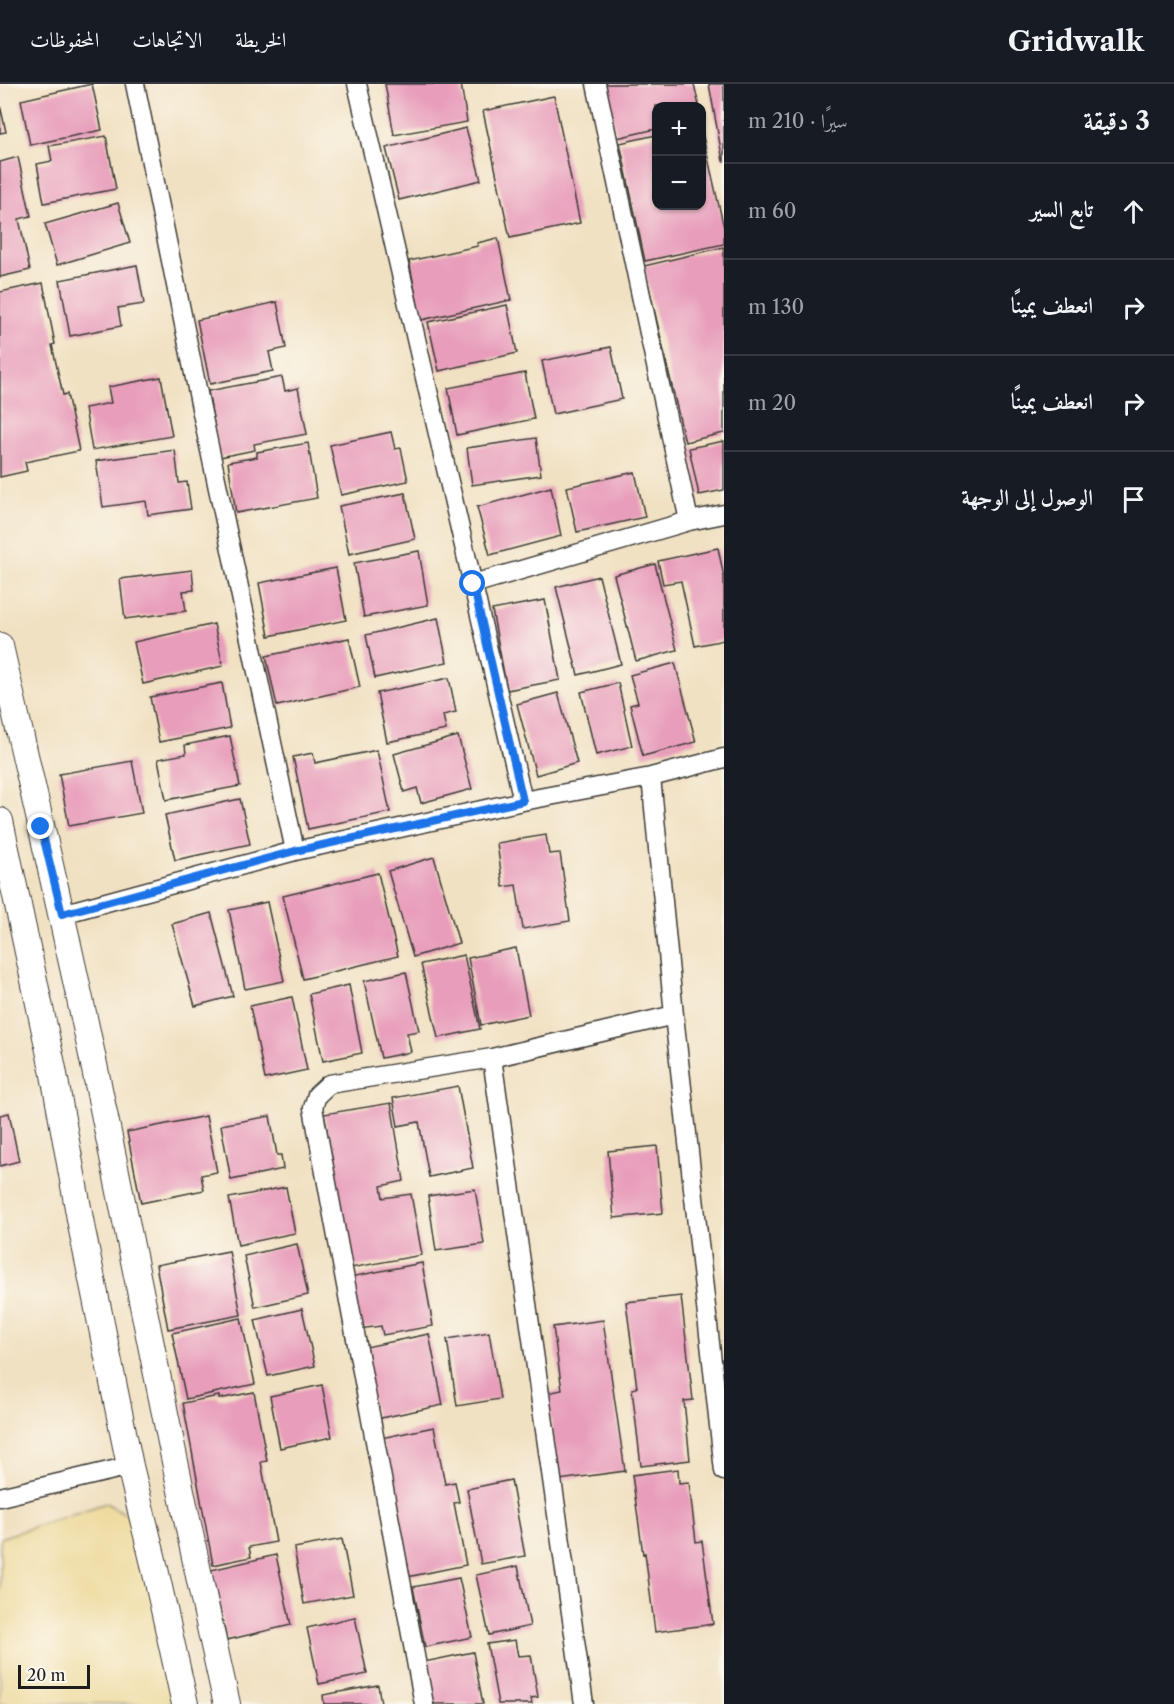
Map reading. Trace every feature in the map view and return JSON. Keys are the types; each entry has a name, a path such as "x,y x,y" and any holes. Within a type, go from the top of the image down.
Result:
{"street":[{"path":"135,84 202,414 295,851"},
{"path":"357,84 523,801"},
{"path":"596,84 688,521"},
{"path":"473,584 688,521 724,514"},
{"path":"0,646 62,914 128,1226 196,1566 227,1704"},
{"path":"62,914 295,851 523,801 651,777 724,758"},
{"path":"651,777 674,1015 724,1472"},
{"path":"0,821 53,1069 82,1230 130,1466 185,1704"},
{"path":"424,1704 313,1108 317,1095 329,1084 492,1058 674,1015"},
{"path":"492,1058 584,1704"},
{"path":"0,1497 130,1466"}],"sand":[{"path":"106,1503 144,1524 178,1704 0,1704 0,1538"}],"building":[{"path":"92,84 102,130 30,145 21,100"},
{"path":"385,84 461,84 467,122 394,135"},
{"path":"605,84 694,84 698,102 652,102 652,130 617,138"},
{"path":"709,84 724,84 724,161 723,161"},
{"path":"554,96 580,223 510,238 483,111"},
{"path":"0,105 6,132 0,133"},
{"path":"466,128 481,180 399,200 386,148"},
{"path":"106,136 116,189 44,203 37,164 52,161 49,146"},
{"path":"652,136 652,210 706,210 706,149 724,228 724,244 645,261 620,143"},
{"path":"18,157 31,216 19,219 30,270 0,277 0,162"},
{"path":"118,203 130,243 57,265 45,224"},
{"path":"498,238 511,300 421,320 409,261 478,246 477,243"},
{"path":"724,247 724,433 685,442 644,266"},
{"path":"137,265 144,304 118,308 121,326 70,336 60,280"},
{"path":"43,283 55,344 52,345 63,395 67,394 79,451 25,462 27,471 0,477 0,292"},
{"path":"277,302 286,348 269,352 273,371 210,384 197,320"},
{"path":"507,305 517,353 439,371 428,322"},
{"path":"611,347 622,399 553,414 542,361"},
{"path":"525,373 534,419 457,435 448,388"},
{"path":"161,377 172,436 92,450 85,408 111,403 108,387"},
{"path":"282,377 285,391 298,388 307,434 254,444 255,450 220,457 208,391"},
{"path":"391,432 395,449 401,448 408,481 341,495 330,445"},
{"path":"536,438 541,475 472,485 467,448"},
{"path":"724,441 724,490 699,495 689,448"},
{"path":"308,443 317,498 236,513 228,462 257,457 257,452"},
{"path":"175,450 179,483 187,482 191,509 148,515 146,501 103,507 96,461"},
{"path":"635,472 645,517 577,532 567,487"},
{"path":"551,487 561,536 490,555 477,507"},
{"path":"405,493 415,539 349,554 339,506"},
{"path":"718,548 724,577 724,640 695,646 681,581 663,584 658,561"},
{"path":"419,551 428,605 364,617 354,563"},
{"path":"655,564 677,650 636,661 614,575"},
{"path":"336,568 346,620 269,636 259,583"},
{"path":"192,570 194,590 183,591 186,611 125,619 120,579"},
{"path":"599,576 621,664 578,675 556,587"},
{"path":"545,600 560,680 507,690 492,610"},
{"path":"438,618 447,662 375,678 366,635"},
{"path":"214,624 223,666 143,684 134,642"},
{"path":"349,638 360,687 277,706 266,656"},
{"path":"675,663 696,742 643,756 630,705 638,703 630,675"},
{"path":"449,678 456,712 443,715 446,730 387,742 377,693"},
{"path":"222,683 230,728 159,742 150,697"},
{"path":"618,683 632,746 596,755 581,692"},
{"path":"558,693 577,763 536,775 517,704"},
{"path":"230,736 240,786 166,800 158,759 186,754 185,745"},
{"path":"458,736 472,789 421,803 417,788 404,792 394,754"},
{"path":"377,750 390,812 308,829 293,757 313,753 315,763"},
{"path":"132,761 142,813 69,826 59,774"},
{"path":"240,799 250,844 175,860 165,815"},
{"path":"546,835 549,854 560,853 570,921 523,929 516,885 503,887 497,843"},
{"path":"434,857 459,943 413,957 388,871"},
{"path":"378,873 398,956 303,979 283,896"},
{"path":"267,902 284,981 245,989 229,910"},
{"path":"211,913 233,996 195,1006 172,924"},
{"path":"516,948 529,1015 481,1025 468,958"},
{"path":"464,955 480,1029 438,1038 421,964"},
{"path":"406,972 419,1031 407,1033 411,1052 381,1058 364,981"},
{"path":"349,985 362,1053 323,1061 309,994"},
{"path":"292,997 307,1070 265,1079 250,1006"},
{"path":"458,1086 473,1168 429,1177 419,1122 398,1126 393,1098"},
{"path":"391,1103 404,1181 381,1186 383,1198 411,1194 422,1255 351,1268 324,1114"},
{"path":"9,1113 19,1161 0,1166 0,1115"},
{"path":"206,1116 217,1172 201,1175 204,1190 141,1203 127,1132"},
{"path":"270,1116 277,1155 281,1155 283,1169 231,1180 221,1125"},
{"path":"657,1146 663,1213 614,1218 608,1151"},
{"path":"286,1187 295,1233 238,1245 229,1198"},
{"path":"475,1189 484,1244 436,1251 428,1196"},
{"path":"297,1244 308,1295 255,1307 244,1256"},
{"path":"229,1251 241,1315 168,1329 156,1265"},
{"path":"422,1263 433,1326 383,1335 381,1326 359,1329 350,1277"},
{"path":"681,1296 693,1400 684,1401 690,1460 641,1466 632,1389 637,1388 626,1302"},
{"path":"302,1309 315,1366 268,1376 255,1320"},
{"path":"241,1318 255,1384 186,1399 172,1333"},
{"path":"603,1320 625,1471 559,1480 547,1393 562,1390 553,1327"},
{"path":"489,1332 500,1399 457,1406 447,1339"},
{"path":"429,1334 443,1405 376,1419 361,1348"},
{"path":"322,1385 332,1437 280,1448 270,1396"},
{"path":"254,1392 267,1461 261,1462 276,1542 249,1547 251,1557 213,1565 183,1403"},
{"path":"434,1427 445,1484 455,1482 459,1502 454,1503 466,1565 407,1577 381,1438"},
{"path":"678,1469 679,1483 689,1482 696,1542 702,1541 713,1624 655,1632 632,1475"},
{"path":"511,1480 525,1556 481,1564 467,1489"},
{"path":"342,1539 353,1595 304,1604 294,1548"},
{"path":"276,1555 291,1625 227,1640 211,1570"},
{"path":"518,1566 530,1626 489,1635 476,1575"},
{"path":"459,1578 472,1637 425,1647 413,1587"},
{"path":"355,1617 367,1674 319,1684 307,1628"},
{"path":"515,1640 518,1656 531,1655 538,1697 531,1698 532,1704 498,1704 487,1644"},
{"path":"473,1652 483,1704 432,1704 424,1662"},
{"path":"378,1685 381,1704 324,1704 323,1695"}],"route":[{"path":"41,827 62,914 295,851 523,801 473,584"}]}
